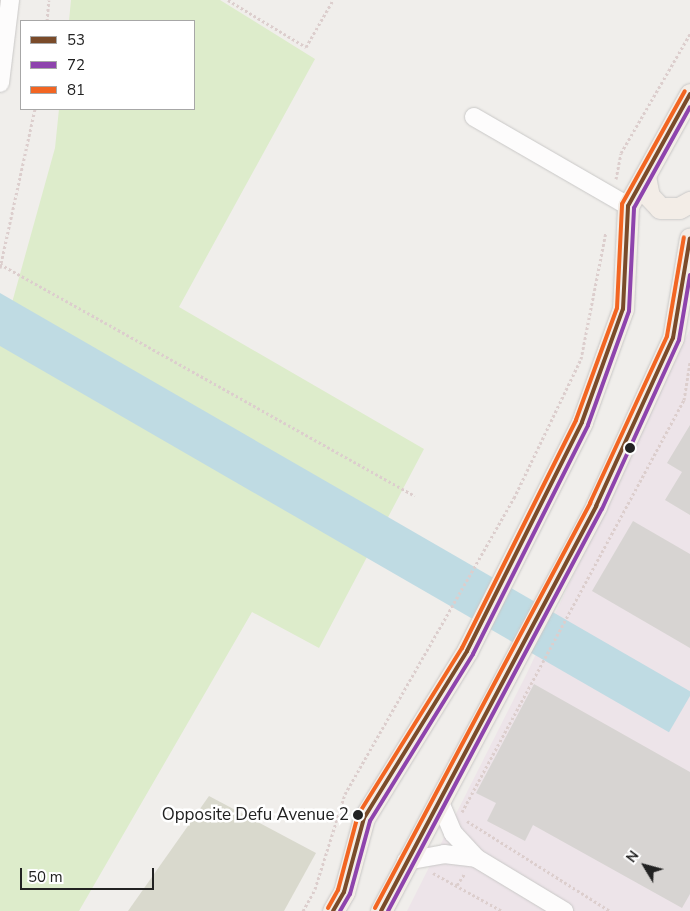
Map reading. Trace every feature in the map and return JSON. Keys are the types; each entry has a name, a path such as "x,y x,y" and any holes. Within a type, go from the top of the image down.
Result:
{"main road":[{"path":"333,911 344,892 364,818 467,651 513,565 582,422 623,309 620,202 645,176 690,94"},
{"path":"645,176 648,196 660,208 679,208 690,202"},
{"path":"381,911 416,865 439,800 552,589 673,338 690,238"}],"street":[{"path":"0,83 10,0"},
{"path":"474,117 620,202"},
{"path":"439,800 453,833 476,858 543,906 564,911"},
{"path":"416,865 444,854 476,858"}],"path":[{"path":"47,20 49,0"},
{"path":"228,0 306,47 333,0"},
{"path":"303,911 315,889 345,794 486,548 581,359 620,202 621,153 690,34"},
{"path":"35,110 0,265 415,496"},
{"path":"610,911 460,816 530,682 684,400 690,362"},
{"path":"416,865 502,911"}],"shaded area":[{"path":"690,329 690,911 407,911 527,673"},
{"path":"209,796 316,853 284,911 128,911"}],"green space":[{"path":"71,0 220,0 315,59 179,307 424,449 319,648 252,612 79,911 0,911 0,346 55,148 59,110 195,110 195,20 69,20"}],"water":[{"path":"0,293 690,691 690,696 669,732 0,346"}],"building":[{"path":"690,425 690,515 665,500 682,472 667,463"},
{"path":"633,521 690,554 690,648 592,591"},
{"path":"534,684 690,772 690,894 682,908 533,825 525,841 487,821 496,803 476,793"}],"transit line":[{"name":"81","path":"328,908 338,890 358,815 462,648 576,420 617,308 622,204 685,91"},
{"name":"53","path":"333,911 344,892 364,818 467,651 582,422 623,309 628,206 690,94"},
{"name":"72","path":"340,911 350,894 370,821 473,654 588,425 629,311 634,208 690,107"},
{"name":"81","path":"375,908 590,503 667,336 684,237"},
{"name":"53","path":"381,911 596,506 673,338 690,238"},
{"name":"72","path":"388,911 602,509 679,340 690,275"}],"place":[{"name":"Opposite Defu Avenue 2","path":"358,815"}]}
